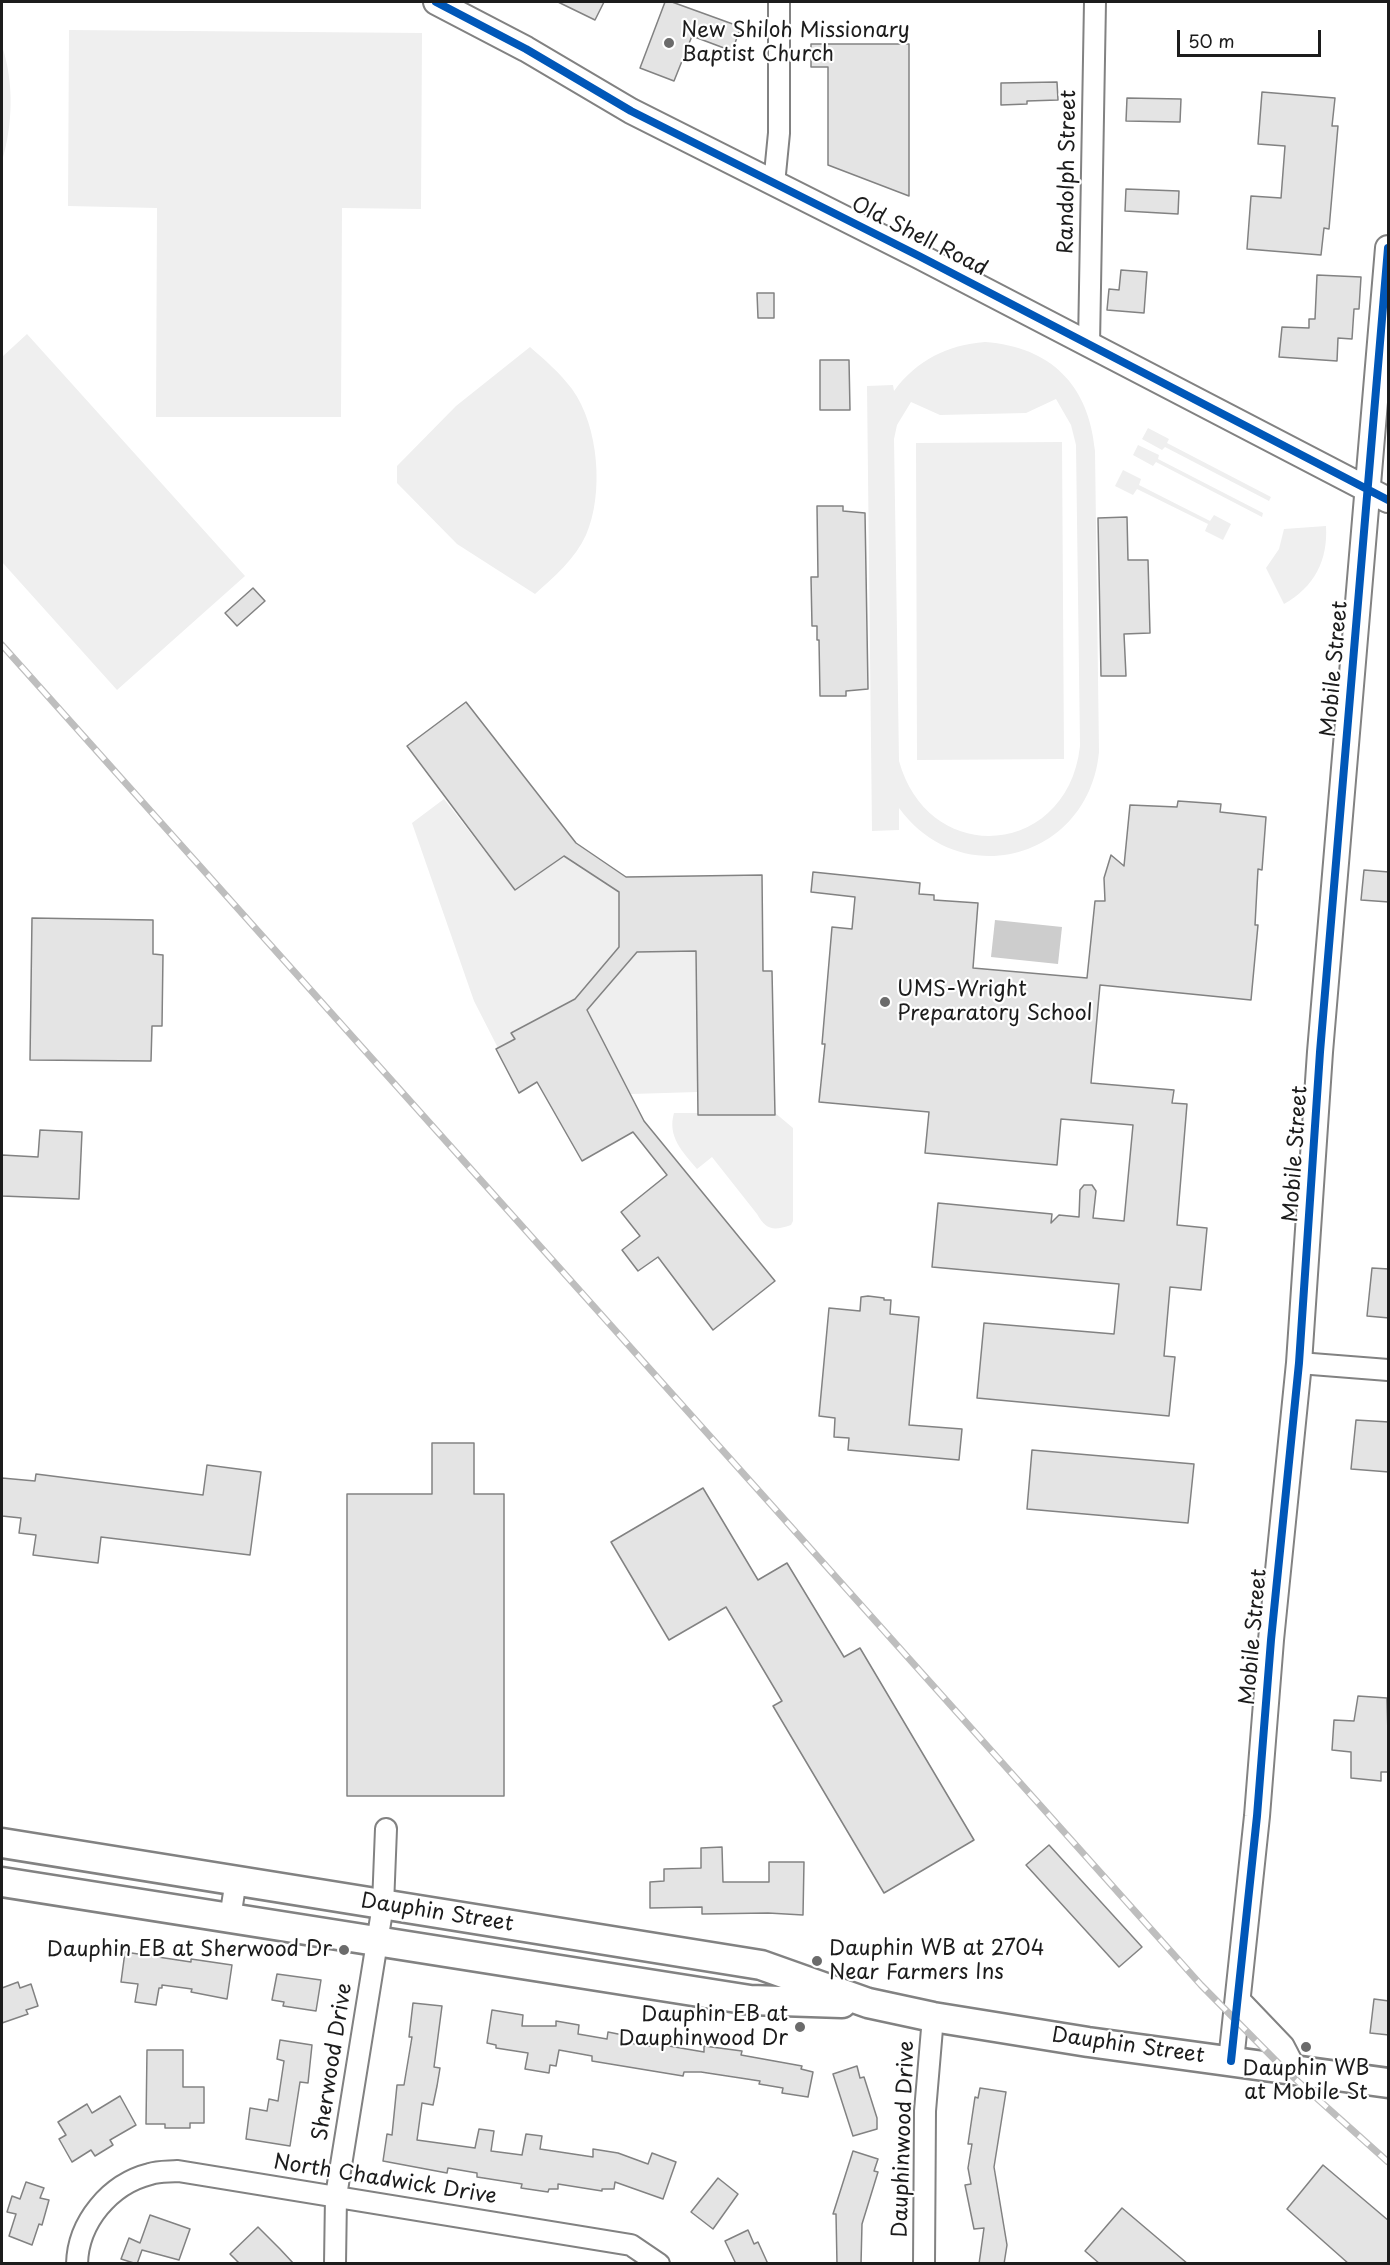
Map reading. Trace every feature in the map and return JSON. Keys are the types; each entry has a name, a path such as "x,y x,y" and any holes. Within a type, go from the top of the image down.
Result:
{"main road":[{"name":"Dauphin Street","path":"2,1843 762,1965 868,2003 933,2017 1088,2042 1389,2083"},
{"name":"Dauphin Street","path":"2,1882 750,2000 868,2003"}],"street":[{"name":"Old Shell Road","path":"436,2 526,49 631,111 1089,344 1378,495"},
{"path":"774,184 779,133 779,2"},
{"name":"Randolph Street","path":"1089,344 1095,2"},
{"name":"Mobile Street","path":"1231,2061 1299,1363 1321,1040 1378,495 1389,248"},
{"path":"1299,1363 1389,1370"},
{"name":"Sherwood Drive","path":"336,2264 336,2196 383,1905 386,1829"},
{"path":"230,1918 236,1880"},
{"path":"1238,2001 1282,2047 1294,2070"},
{"name":"Dauphinwood Drive","path":"924,2264 925,2111 933,2017"},
{"name":"North Chadwick Drive","path":"77,2264 82,2234 103,2200 129,2182 151,2173 178,2171 631,2245 659,2264"}],"shaded area":[{"path":"69,30 422,33 421,209 342,208 341,417 156,417 157,208 68,206"},
{"path":"2,46 9,74 11,103 6,147 2,161"},
{"path":"27,334 245,576 117,690 2,562 2,357"},
{"path":"985,342 1008,345 1047,361 1075,389 1085,407 1095,451 1099,752 1090,788 1072,818 1048,839 1019,852 987,856 955,850 925,835 899,808 899,830 872,831 867,386 893,385 894,391 913,371 934,356","holes":["1056,399 1071,425 1076,445 1080,746 1070,783 1051,810 1025,828 996,836 966,833 938,820 915,796 899,761 894,439 897,425 911,402 940,415 1026,413"]},
{"path":"530,347 572,389 581,404 593,441 597,481 592,518 586,535 564,567 535,594 457,544 397,483 397,466 456,406"},
{"path":"1148,428 1169,439 1167,443 1271,497 1269,501 1165,447 1162,450 1142,439"},
{"path":"1062,442 1064,759 917,760 916,443"},
{"path":"1138,445 1159,455 1158,459 1263,513 1262,517 1156,462 1153,466 1133,455"},
{"path":"1123,470 1141,479 1139,485 1210,521 1214,515 1231,524 1223,540 1205,531 1208,524 1137,489 1133,495 1115,486"},
{"path":"1326,526 1322,562 1317,572 1304,590 1284,604 1266,568 1279,549 1284,529"},
{"path":"444,799 515,890 564,856 619,892 619,947 575,999 512,1033 515,1039 498,1048 474,1001 412,823"},
{"path":"995,920 1062,927 1058,964 991,957"},
{"path":"696,951 698,1092 631,1094 587,1010 637,952"},
{"path":"774,1112 793,1128 793,1221 791,1225 779,1228 771,1228 764,1223 712,1157 697,1169 678,1144 672,1122 674,1113 774,1115"}],"building":[{"name":"New Shiloh Missionary Baptist Church","path":"558,2 604,2 595,20"},
{"name":"New Shiloh Missionary Baptist Church","path":"665,2 672,2 741,27 732,51 692,36 674,81 640,68"},
{"path":"811,44 909,44 909,196 828,165 828,67 811,67"},
{"path":"1057,82 1058,100 1001,105 1001,83"},
{"path":"1262,92 1335,98 1332,126 1338,126 1329,229 1324,228 1321,255 1247,249 1251,196 1281,198 1285,146 1258,144"},
{"path":"1127,98 1181,99 1180,122 1126,121"},
{"path":"1126,189 1179,191 1178,214 1125,211"},
{"path":"1121,270 1147,272 1144,313 1107,310 1109,289 1119,290"},
{"path":"1317,275 1361,277 1359,309 1354,309 1352,339 1338,338 1337,361 1279,357 1282,327 1309,328 1309,319 1315,319"},
{"path":"757,293 774,293 774,318 758,318"},
{"path":"820,360 849,360 850,410 820,410"},
{"path":"817,506 843,506 843,511 865,513 868,689 846,691 846,696 820,696 819,640 817,640 817,626 812,626 811,577 818,577"},
{"path":"1127,517 1128,560 1148,560 1150,633 1124,634 1126,676 1101,676 1098,518"},
{"path":"253,588 265,601 237,626 225,613"},
{"path":"466,702 576,843 626,877 762,875 763,971 772,971 775,1115 698,1115 696,951 637,952 587,1010 644,1121 775,1281 713,1330 658,1257 638,1271 622,1250 640,1236 621,1212 667,1175 633,1132 582,1161 537,1082 519,1093 496,1049 515,1039 511,1033 575,999 619,947 619,892 564,856 515,890 407,746"},
{"path":"1178,801 1221,804 1220,812 1266,817 1262,870 1258,869 1255,925 1258,925 1251,1000 1100,985 1091,1083 1174,1090 1172,1103 1187,1104 1177,1225 1207,1228 1201,1290 1170,1287 1164,1356 1175,1357 1169,1416 977,1398 984,1323 1114,1334 1119,1284 932,1267 938,1203 1052,1214 1051,1223 1059,1215 1079,1217 1080,1190 1084,1185 1092,1185 1096,1191 1093,1218 1124,1221 1133,1125 1061,1119 1057,1165 925,1153 929,1112 819,1102 832,927 852,929 855,897 811,892 813,872 920,883 919,894 934,895 934,900 978,903 973,968 1087,978 1095,901 1105,901 1104,878 1111,855 1124,866 1130,805 1177,807"},
{"path":"1364,870 1389,872 1389,902 1361,900"},
{"path":"32,918 153,920 153,954 163,955 162,1026 152,1026 151,1061 30,1060"},
{"path":"40,1130 82,1132 79,1199 2,1196 2,1155 38,1157"},
{"path":"1372,1268 1389,1269 1389,1318 1367,1316"},
{"path":"861,1297 891,1300 890,1314 919,1317 909,1425 962,1429 959,1460 848,1450 849,1438 834,1437 835,1418 819,1416 829,1308 860,1311"},
{"path":"1356,1420 1389,1422 1389,1472 1351,1469"},
{"path":"432,1443 474,1443 474,1494 504,1494 504,1796 347,1796 347,1494 432,1494"},
{"path":"1032,1450 1194,1464 1188,1523 1027,1509"},
{"path":"207,1465 261,1472 250,1555 101,1537 98,1563 33,1555 36,1535 19,1533 21,1518 2,1516 2,1478 35,1481 36,1474 203,1495"},
{"path":"703,1488 758,1580 787,1563 844,1657 860,1648 974,1840 884,1893 773,1706 782,1701 726,1607 669,1640 611,1542"},
{"path":"1358,1696 1387,1698 1389,1772 1381,1772 1381,1781 1351,1778 1351,1752 1332,1750 1334,1720 1354,1721"},
{"path":"1049,1845 1142,1947 1119,1967 1026,1865"},
{"path":"722,1847 723,1882 769,1882 769,1862 804,1862 803,1915 702,1914 702,1907 650,1908 650,1882 664,1881 664,1869 701,1868 701,1848"},
{"path":"125,1952 191,1962 191,1959 232,1965 227,1999 191,1992 192,1989 162,1985 162,1988 159,1988 156,2005 135,2002 138,1984 121,1982"},
{"path":"277,1974 321,1980 316,2011 283,2006 284,2002 272,2000"},
{"path":"18,1982 20,1988 31,1984 38,2006 26,2010 28,2014 2,2023 2,1988"},
{"path":"1374,1999 1389,2001 1389,2035 1370,2033"},
{"path":"413,2003 442,2006 434,2067 440,2068 437,2086 433,2105 422,2103 417,2140 475,2148 479,2129 494,2131 491,2151 522,2155 526,2134 542,2136 540,2149 593,2157 593,2149 618,2153 648,2164 652,2153 676,2162 663,2199 615,2182 614,2189 602,2189 602,2191 558,2184 558,2189 549,2189 548,2192 521,2188 522,2184 477,2177 477,2173 448,2168 447,2173 383,2161 387,2134 392,2135 397,2085 404,2085 412,2037 409,2037"},
{"path":"492,2010 523,2015 522,2026 556,2026 556,2021 579,2025 578,2034 607,2039 608,2032 623,2035 622,2042 651,2046 653,2037 670,2040 669,2046 704,2052 704,2046 742,2051 741,2055 802,2066 801,2069 813,2072 808,2097 782,2093 783,2088 759,2084 760,2081 701,2072 684,2072 683,2076 592,2061 592,2056 559,2050 556,2066 550,2065 549,2073 525,2069 528,2053 496,2048 496,2045 487,2043"},
{"path":"280,2040 312,2045 308,2083 300,2082 290,2146 246,2139 250,2108 267,2111 269,2099 278,2101 284,2061 277,2059"},
{"path":"147,2050 183,2050 183,2087 204,2087 204,2123 190,2123 190,2128 165,2128 165,2124 146,2124"},
{"path":"857,2066 860,2078 864,2077 877,2118 877,2129 853,2136 833,2074"},
{"path":"980,2088 1006,2092 994,2167 1007,2245 1004,2264 979,2264 984,2228 974,2229 965,2185 971,2184 968,2168 972,2144 968,2144 975,2097 978,2098"},
{"path":"120,2096 136,2125 110,2140 113,2145 95,2156 91,2150 72,2162 59,2139 66,2135 58,2122 87,2104 92,2113"},
{"path":"853,2151 878,2159 874,2171 878,2172 862,2224 861,2264 837,2264 836,2214 833,2214"},
{"path":"1323,2165 1389,2221 1389,2264 1349,2264 1287,2209"},
{"path":"718,2178 738,2194 713,2229 691,2212"},
{"path":"26,2182 44,2188 40,2198 49,2200 42,2225 39,2224 32,2245 9,2236 16,2214 7,2212 12,2196 20,2199"},
{"path":"1122,2208 1188,2264 1100,2264 1085,2251"},
{"path":"150,2215 190,2229 179,2260 142,2250 137,2264 121,2259 129,2238 140,2243"},
{"path":"258,2227 294,2264 240,2264 230,2254"},
{"path":"748,2230 754,2244 758,2242 768,2264 736,2264 725,2241"}],"railway":[{"path":"2,645 1201,1985 1283,2068 1388,2162"}],"cycle path":[{"path":"436,2 526,49 631,111 919,256 1388,500"},
{"path":"1231,2061 1257,1816 1271,1640 1299,1363 1320,1052 1388,248"}],"place":[{"name":"New Shiloh Missionary Baptist Church","path":"669,43"},
{"name":"UMS-Wright Preparatory School","path":"885,1002"},
{"name":"Dauphin EB at Sherwood Dr","path":"344,1950"},
{"name":"Dauphin WB at 2704 Near Farmers Ins","path":"817,1961"},
{"name":"Dauphin EB at Dauphinwood Dr","path":"800,2027"},
{"name":"Dauphin WB at Mobile St","path":"1306,2047"}]}
